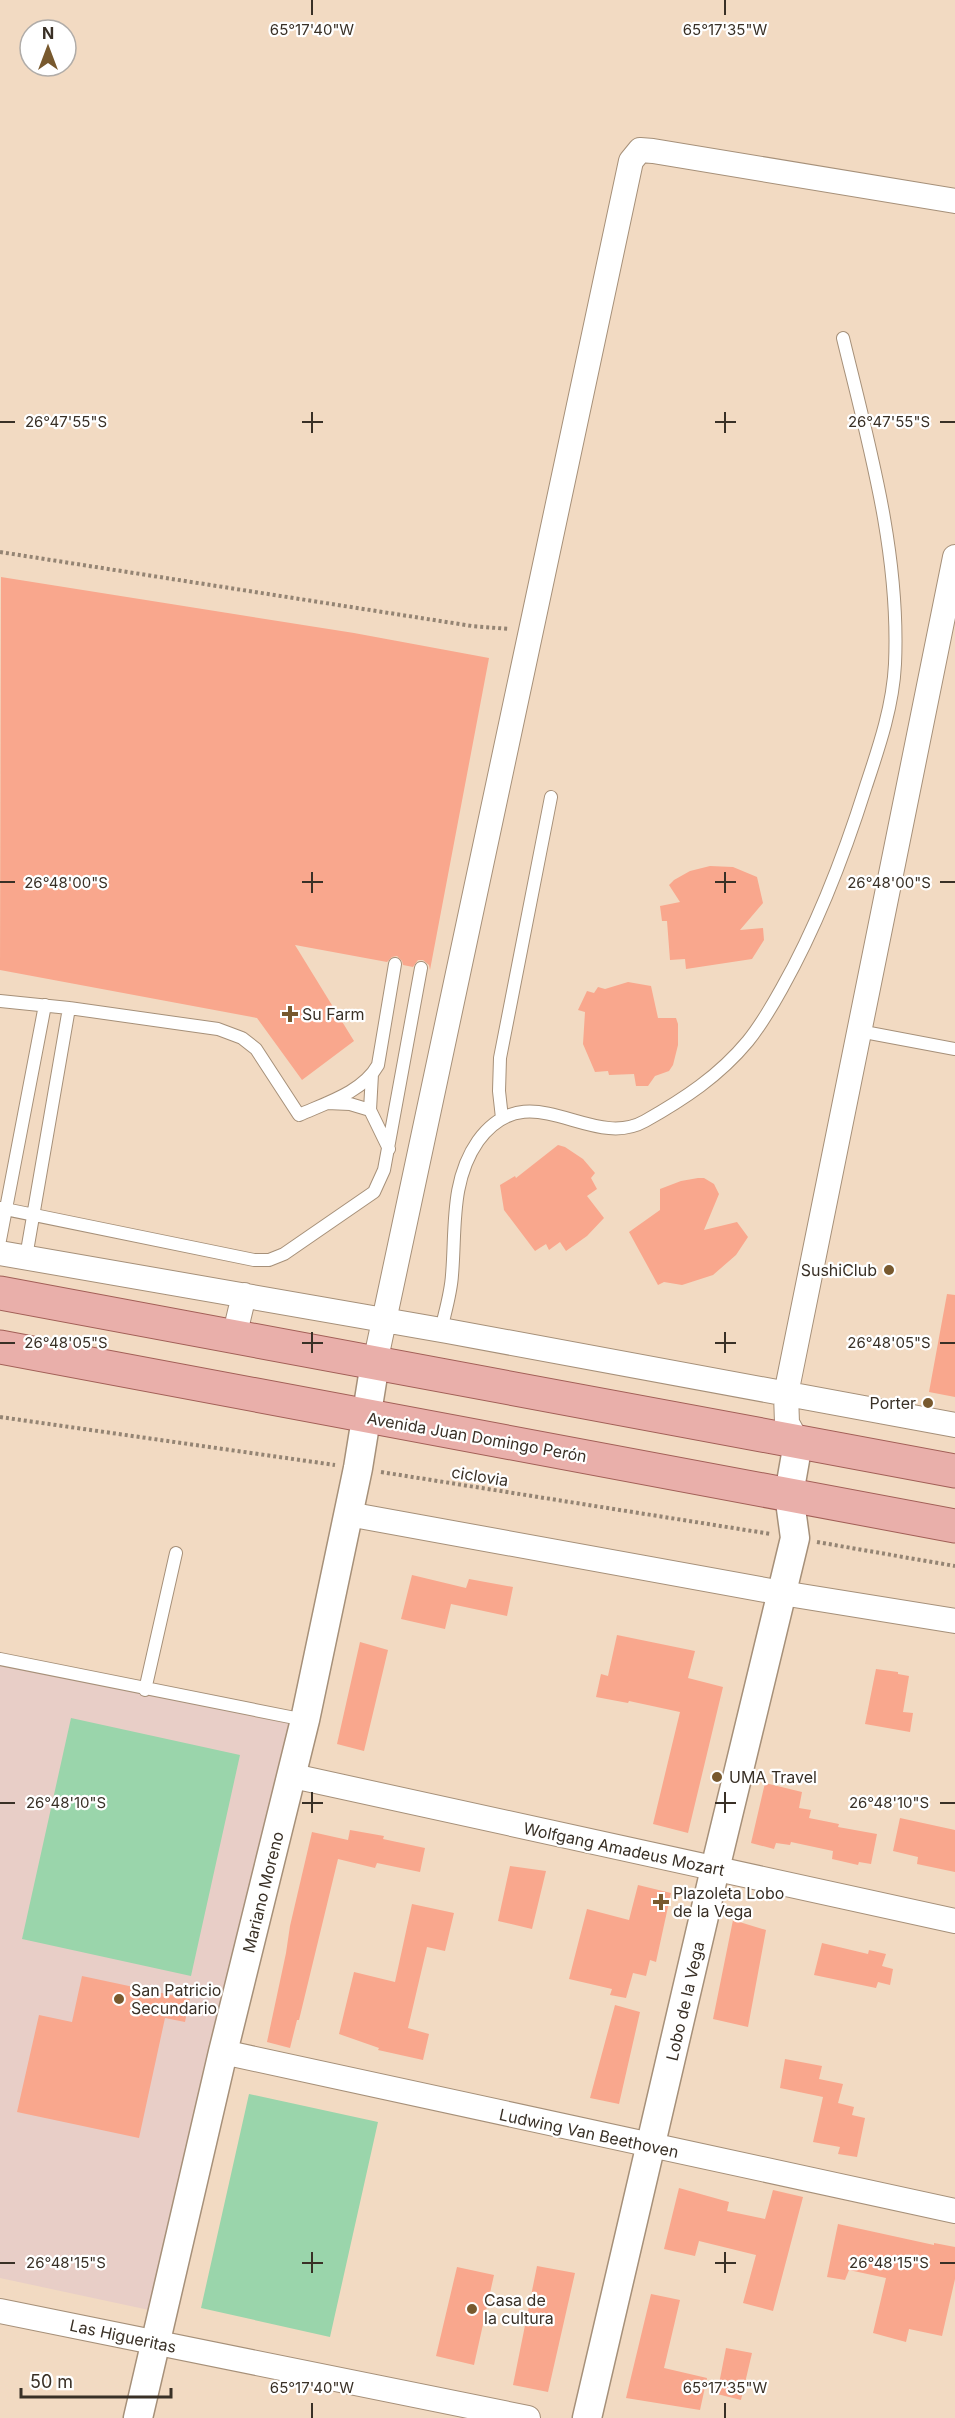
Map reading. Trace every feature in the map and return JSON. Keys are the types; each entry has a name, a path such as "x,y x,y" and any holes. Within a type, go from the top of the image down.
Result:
{"main road":[{"path":"0,1293 955,1471"},
{"name":"Avenida Juan Domingo Perón","path":"0,1347 955,1526"}],"street":[{"path":"375,1363 631,161 640,150 654,151 955,201"},
{"path":"798,1443 787,1423 786,1394 955,557"},
{"path":"0,1253 441,1330 955,1425"},
{"path":"234,1337 244,1295"},
{"name":"Mariano Moreno","path":"138,2418 223,2052 305,1720 358,1468 375,1363"},
{"name":"Lobo de la Vega","path":"587,2418 795,1538 789,1494 798,1443"},
{"path":"348,1514 782,1593 955,1621"},
{"name":"Wolfgang Amadeus Mozart","path":"292,1776 955,1921"},
{"name":"Ludwing Van Beethoven","path":"223,2052 651,2147 955,2211"},
{"name":"Las Higueritas","path":"0,2311 528,2418"}],"lane":[{"path":"441,1330 452,1277 456,1194 478,1141 502,1118 524,1111 545,1112 605,1128 631,1129 697,1090 723,1069 750,1039 804,949 845,855 885,728 895,667 894,607 881,493 843,338"},
{"path":"502,1118 499,1091 500,1058 551,798"},
{"path":"0,1001 69,1008 218,1029 242,1038 256,1049 299,1115 359,1086 378,1065 395,964"},
{"path":"3,1208 240,1258 269,1260 284,1254 374,1192 384,1170 421,968"},
{"path":"0,1240 3,1208 45,1005"},
{"path":"26,1257 69,1008"},
{"path":"859,1031 955,1049"},
{"path":"372,1074 370,1110 388,1149"},
{"path":"325,1103 350,1104 370,1110"},
{"path":"145,1690 176,1553"},
{"path":"0,1659 145,1690 305,1720"}],"path":[{"path":"0,552 472,626 530,630"},
{"name":"ciclovia","path":"0,1417 358,1468 955,1566"}],"shaded area":[{"name":"San Patricio Secundario","path":"0,1663 305,1720 163,2313 0,2278"}],"green space":[{"path":"71,1718 240,1755 191,1976 22,1939"},
{"path":"249,2094 378,2122 330,2337 201,2308"}],"building":[{"path":"1,577 354,633 489,658 430,970 429,965 423,960 418,960 413,967 403,965 397,956 387,962 295,945 354,1041 302,1080 257,1018 0,970"},
{"path":"710,866 733,867 757,877 763,903 740,930 763,928 764,940 752,959 686,969 685,959 670,960 667,921 662,921 660,906 680,902 669,885 674,880 690,871"},
{"path":"628,982 651,986 658,1018 676,1018 678,1024 678,1045 673,1065 669,1071 655,1076 648,1086 636,1086 634,1074 609,1075 608,1071 595,1072 583,1044 585,1012 578,1010 587,991 594,993 598,987 605,989"},
{"path":"558,1145 583,1159 595,1173 591,1178 597,1189 587,1196 604,1218 587,1236 566,1251 560,1242 549,1250 546,1244 535,1251 504,1210 500,1185 515,1176 516,1178"},
{"path":"704,1178 714,1184 719,1194 704,1230 737,1222 748,1237 736,1255 713,1275 682,1285 664,1282 658,1285 629,1232 660,1210 660,1189 681,1181"},
{"path":"947,1294 955,1295 955,1397 929,1392"},
{"path":"412,1575 466,1588 469,1579 513,1587 507,1616 451,1604 445,1629 401,1619"},
{"path":"617,1635 695,1651 688,1678 723,1687 688,1833 653,1824 680,1712 629,1701 628,1703 596,1697 601,1674 608,1676"},
{"path":"360,1642 388,1650 364,1751 337,1744"},
{"path":"876,1669 909,1676 903,1712 913,1713 910,1732 865,1724"},
{"path":"765,1783 802,1792 799,1808 811,1810 809,1818 839,1824 838,1827 877,1834 871,1864 859,1862 858,1865 832,1859 833,1851 791,1842 790,1845 776,1843 774,1849 751,1843"},
{"path":"900,1818 955,1830 955,1872 917,1864 918,1857 893,1851"},
{"path":"350,1830 384,1836 383,1839 425,1848 420,1872 377,1863 375,1868 338,1859 299,2020 297,2020 290,2048 267,2042 290,1926 312,1832 348,1840"},
{"path":"510,1866 546,1871 532,1929 498,1921"},
{"path":"638,1885 671,1893 656,1962 650,1960 646,1976 633,1973 626,1998 610,1995 612,1989 569,1979 587,1909 629,1920"},
{"path":"412,1904 454,1913 445,1951 427,1947 408,2028 429,2034 423,2060 378,2050 379,2048 339,2034 354,1972 395,1982"},
{"path":"733,1920 766,1930 748,2027 713,2019"},
{"path":"822,1943 868,1954 869,1950 886,1954 882,1966 893,1969 890,1985 878,1982 876,1988 814,1975"},
{"path":"82,1976 190,1999 185,2022 165,2018 139,2138 17,2112 39,2015 72,2022"},
{"path":"615,2005 640,2012 619,2104 590,2098"},
{"path":"785,2059 822,2066 819,2079 843,2084 838,2103 854,2107 852,2115 865,2118 857,2157 838,2154 840,2147 813,2142 823,2097 780,2088"},
{"path":"679,2188 729,2202 727,2211 765,2219 773,2190 803,2197 773,2311 743,2303 756,2255 699,2241 695,2256 664,2249"},
{"path":"838,2224 934,2245 934,2243 955,2247 955,2279 942,2336 909,2329 906,2342 873,2333 886,2278 849,2270 845,2280 827,2277"},
{"path":"537,2266 575,2273 548,2392 513,2385"},
{"path":"457,2267 494,2275 474,2365 436,2356"},
{"path":"651,2294 680,2300 664,2368 707,2378 700,2410 626,2398"},
{"path":"726,2348 752,2353 741,2400 717,2394"}],"place":[{"name":"Su Farm","path":"290,1014"},
{"name":"SushiClub","path":"889,1270"},
{"name":"Porter","path":"928,1403"},
{"name":"UMA Travel","path":"717,1777"},
{"name":"Plazoleta Lobo de la Vega","path":"661,1902"},
{"name":"San Patricio Secundario","path":"119,1999"},
{"name":"Casa de la cultura","path":"472,2309"}]}
